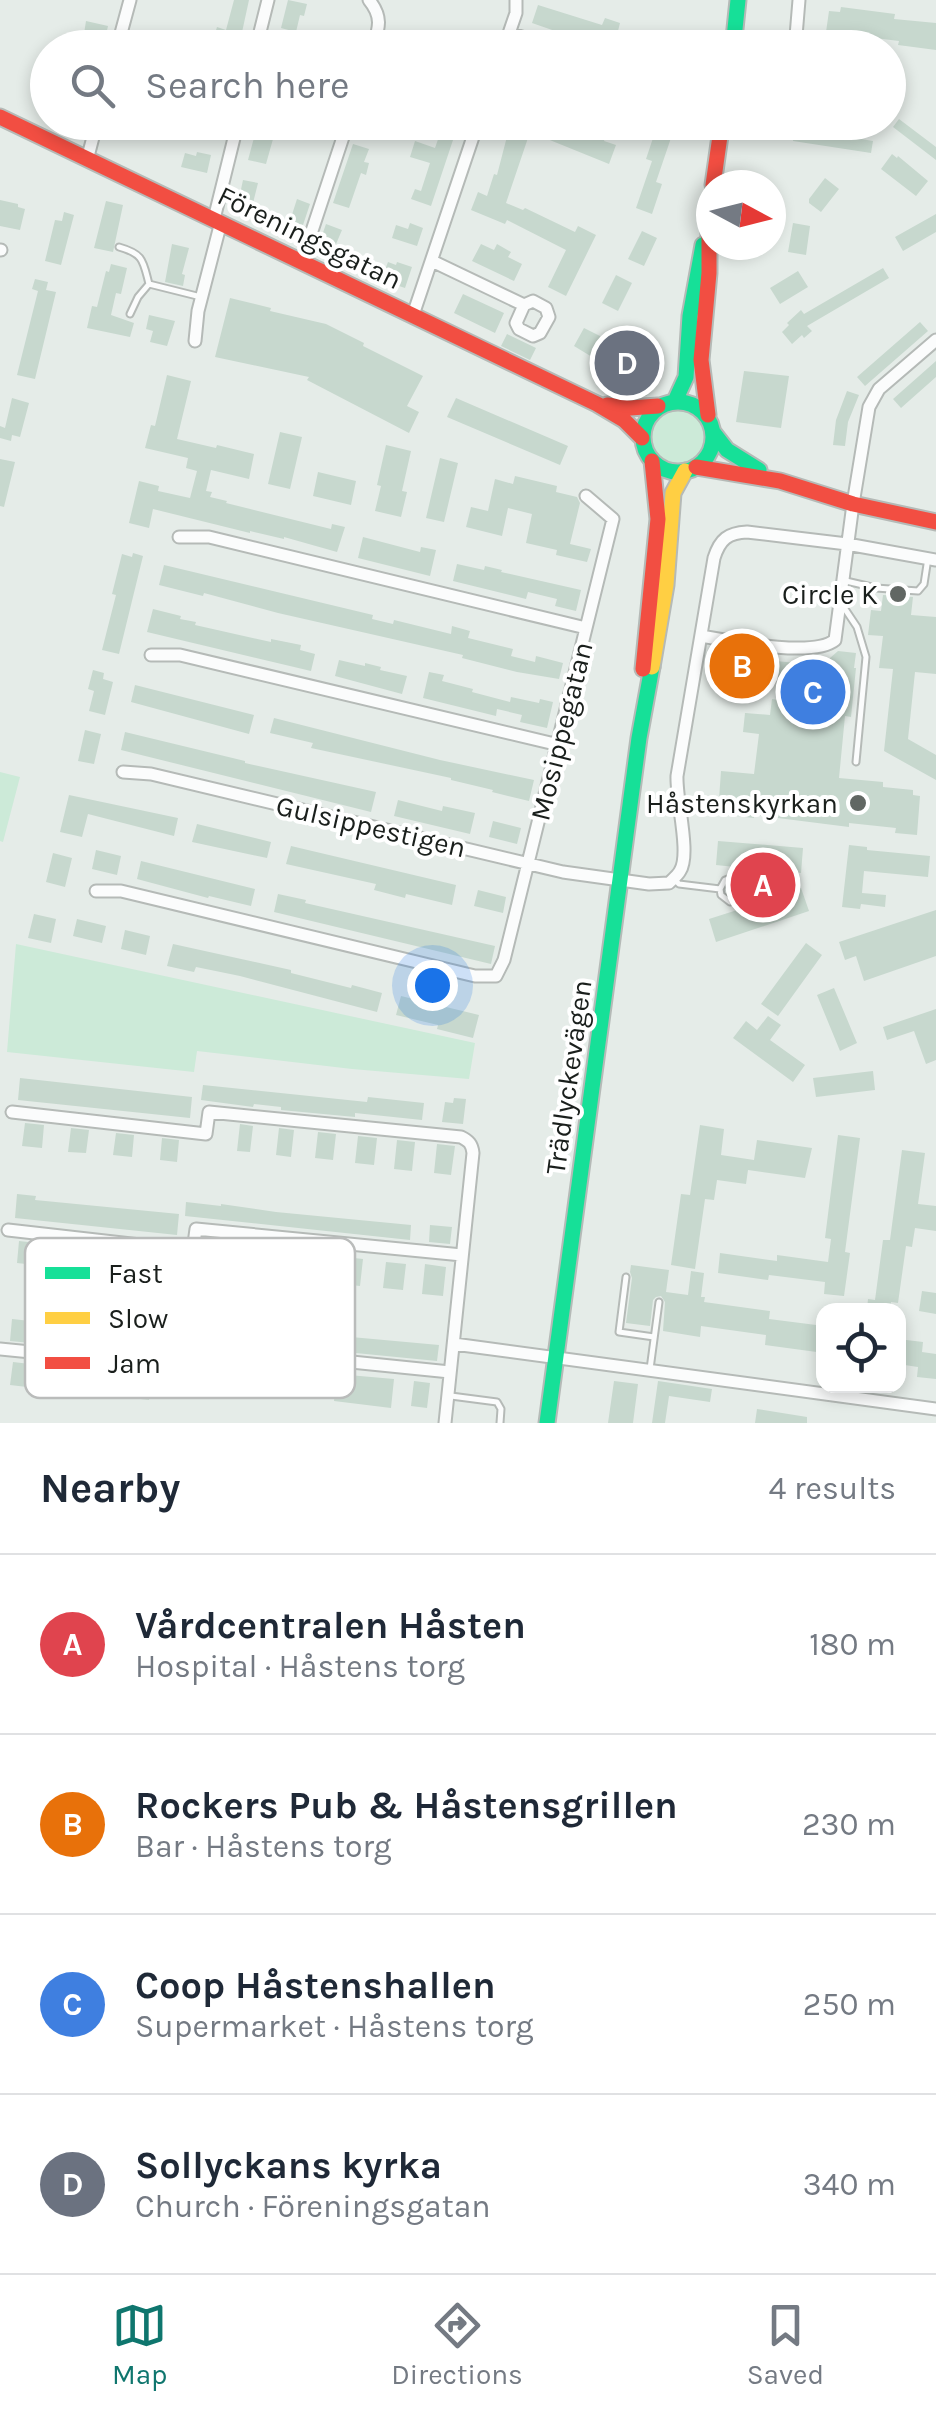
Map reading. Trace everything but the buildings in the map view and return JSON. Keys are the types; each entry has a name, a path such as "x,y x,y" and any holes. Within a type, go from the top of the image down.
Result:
{"street":[{"path":"122,30 130,0"},
{"path":"260,30 268,0"},
{"path":"369,0 380,21 378,30"},
{"path":"510,30 516,0"},
{"path":"735,30 738,0"},
{"path":"796,30 799,0"},
{"name":"Föreningsgatan","path":"0,118 30,132"},
{"name":"Föreningsgatan","path":"46,140 597,404 624,420 642,438"},
{"path":"87,160 92,140"},
{"path":"195,341 195,324 234,140"},
{"path":"302,261 342,140"},
{"path":"413,315 472,140"},
{"path":"716,170 720,140"},
{"path":"432,260 524,305"},
{"path":"700,260 690,316 686,378 668,403 647,419 642,438 645,450 652,461 667,471 691,469 780,481"},
{"path":"691,469 708,456 713,440 701,360 709,260"},
{"path":"702,636 772,646 831,644 837,634 869,407 879,390 936,340"},
{"path":"668,403 686,402 697,407 724,448 780,481 853,504 936,522"},
{"name":"Föreningsgatan","path":"597,404 630,408 668,403"},
{"name":"Trädlyckevägen","path":"639,738 658,536 652,461"},
{"name":"Trädlyckevägen","path":"547,1423 639,738 666,584 672,503 676,487 691,469"},
{"name":"Mosippegatan","path":"96,891 121,891 475,976 496,976 504,960 529,863 612,519 586,496"},
{"path":"674,879 685,854 677,776 714,558 720,543 727,536 747,532 932,559"},
{"path":"180,537 209,537 586,628"},
{"path":"152,654 180,655 558,746"},
{"name":"Gulsippestigen","path":"123,772 152,774 563,872 659,885 674,879"},
{"path":"12,1112 206,1134 209,1112 461,1137 472,1146 445,1423"},
{"path":"195,1238 196,1228 298,1238"},
{"path":"8,1230 78,1238"},
{"path":"355,1244 462,1254"},
{"path":"454,1344 936,1409"},
{"path":"0,1349 25,1351"},
{"path":"355,1362 450,1372"}],"lane":[{"path":"119,247 140,256 149,284"},
{"path":"149,284 201,297"},
{"path":"130,314 149,284"},
{"path":"843,580 876,588 918,591 932,559"},
{"path":"841,603 856,627 866,657 856,762"},
{"path":"734,876 745,886 743,896 736,902 725,899 720,888 734,876"},
{"path":"674,879 679,884 720,888"},
{"path":"626,1277 619,1332 654,1336"},
{"path":"650,1370 659,1302"},
{"path":"448,1396 497,1402 500,1423"}],"green space":[{"path":"679,409 699,417 707,437 699,457 679,465 659,457 651,437 659,417"},
{"path":"0,772 20,777 3,842 0,841"},
{"path":"16,944 475,1043 469,1079 197,1051 194,1072 7,1052"}],"traffic: fast":[{"path":"735,30 738,0"},
{"path":"675,401 686,377 690,316 700,260"},
{"path":"678,402 692,404 703,412 711,423 713,437 711,451 703,462 692,470 678,472 664,470 653,462 645,451 643,437 645,423 653,412 664,404 678,402"},
{"path":"713,432 727,450 759,470"},
{"path":"547,1423 639,738 652,667"}],"traffic: slow":[{"path":"652,667 666,585 673,493 685,471"}],"traffic: jam":[{"path":"0,117 30,131"},
{"path":"48,140 597,404 624,420 642,438"},
{"path":"715,170 719,140"},
{"path":"708,415 701,360 709,260"},
{"path":"607,405 658,406"},
{"path":"643,669 658,519 652,461"},
{"path":"696,467 780,481 853,504 936,522"}],"place":[{"name":"Sollyckans kyrka","path":"627,363"},
{"name":"Circle K","path":"898,594"},
{"name":"Rockers Pub & Håstensgrillen","path":"742,666"},
{"name":"Coop Håstenshallen","path":"813,692"},
{"name":"Håstenskyrkan","path":"858,803"},
{"name":"Vårdcentralen Håsten","path":"763,885"}]}
